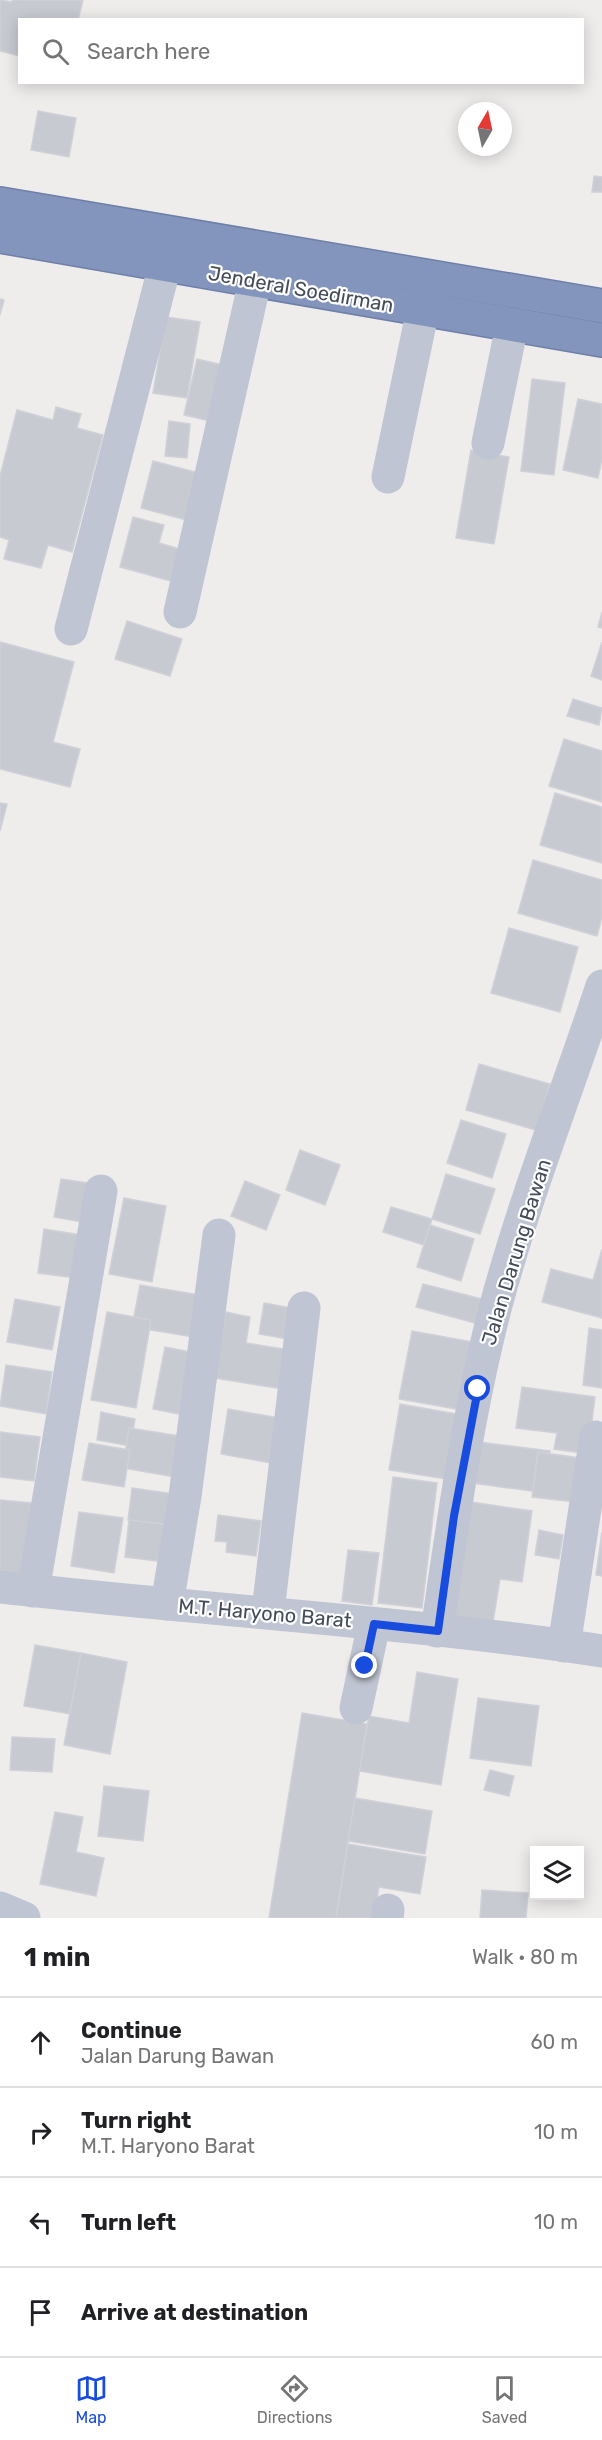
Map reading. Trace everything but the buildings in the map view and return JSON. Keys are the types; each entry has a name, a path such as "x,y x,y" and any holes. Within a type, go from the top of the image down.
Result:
{"highway":[{"name":"Jenderal Soedirman","path":"0,204 602,306"},
{"name":"Jenderal Soedirman","path":"0,236 602,340"}],"street":[{"path":"71,629 165,265"},
{"path":"180,612 255,281"},
{"path":"388,477 423,309"},
{"path":"488,443 512,325"},
{"name":"Jalan Darung Bawan","path":"438,1631 454,1516 496,1304 519,1229 602,986"},
{"path":"33,1591 101,1191"},
{"path":"166,1604 185,1496 219,1235"},
{"path":"268,1611 304,1308"},
{"path":"564,1646 596,1437"},
{"name":"M.T. Haryono Barat","path":"0,1587 166,1604 268,1611 602,1651"},
{"path":"356,1708 374,1624"},
{"path":"0,1908 24,1918"}],"route":[{"path":"365,1666 374,1624 438,1631 454,1516 478,1389"}]}
